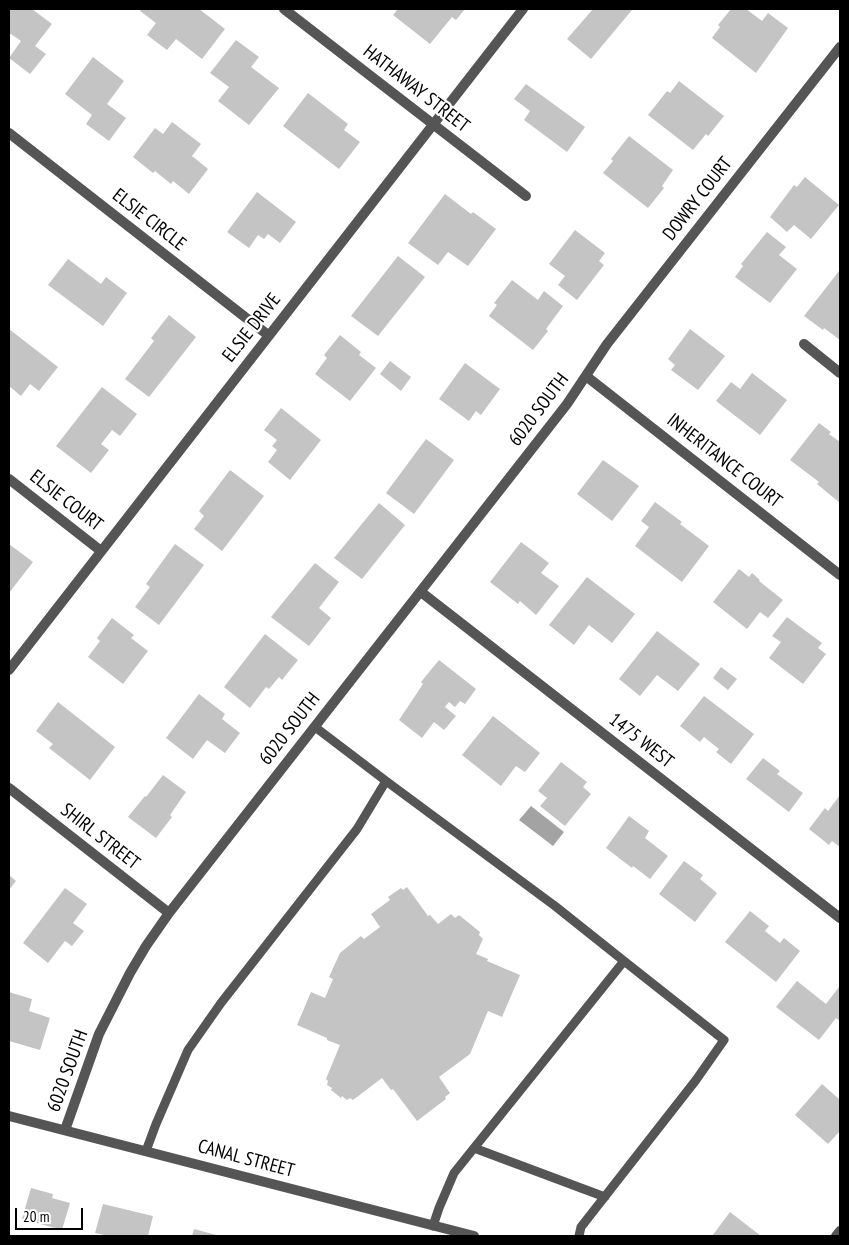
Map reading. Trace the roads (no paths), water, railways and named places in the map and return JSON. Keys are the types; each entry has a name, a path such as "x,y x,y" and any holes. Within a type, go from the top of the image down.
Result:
{"street":[{"name":"HATHAWAY STREET","path":"284,9 526,196"},
{"name":"ELSIE DRIVE","path":"9,670 523,9"},
{"name":"DOWRY COURT","path":"586,376 607,344 840,47"},
{"name":"ELSIE CIRCLE","path":"9,133 268,335"},
{"path":"804,344 840,373"},
{"name":"INHERITANCE COURT","path":"586,376 840,575"},
{"name":"6020 SOUTH","path":"65,1130 99,1034 130,973 169,913 567,404 586,376"},
{"name":"ELSIE COURT","path":"9,478 101,551"},
{"name":"1475 WEST","path":"421,592 840,918"},
{"name":"SHIRL STREET","path":"9,788 169,913"},
{"name":"CANAL STREET","path":"9,1116 474,1236"},
{"path":"836,1236 840,1231"}],"lane":[{"path":"315,726 386,781 556,906 724,1040 696,1080 582,1227 579,1236"},
{"path":"146,1151 188,1050 221,1003 357,829 386,781"},
{"path":"433,1226 454,1173 624,961"},
{"path":"474,1148 605,1198"}]}
